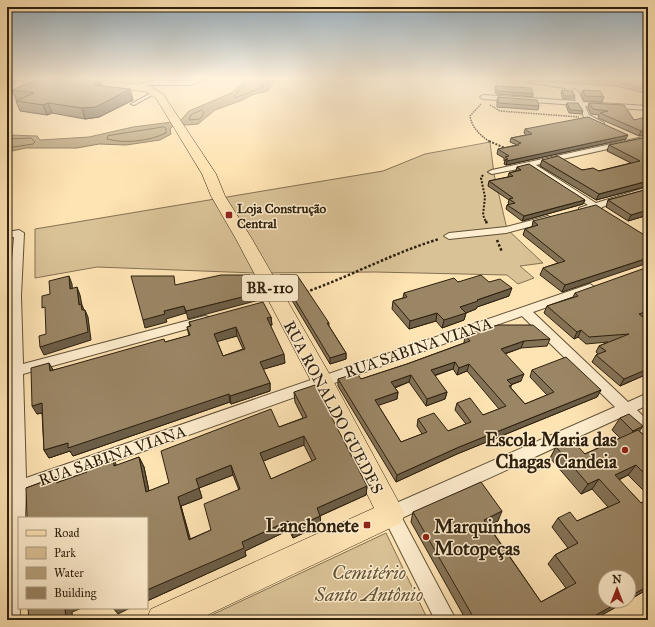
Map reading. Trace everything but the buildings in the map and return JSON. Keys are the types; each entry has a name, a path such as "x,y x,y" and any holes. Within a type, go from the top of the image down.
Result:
{"main road":[{"name":"RUA RONALDO GUEDES","path":"167,108 209,174 218,196 244,239 269,303 322,381 391,514"},
{"path":"162,620 391,514"}],"street":[{"path":"583,108 589,118 606,126"},
{"path":"626,134 648,144"},
{"path":"492,172 648,138"},
{"path":"529,164 608,214"},
{"path":"570,214 648,190"},
{"path":"449,236 528,225 556,217"},
{"path":"10,620 12,490 11,297 13,234"},
{"name":"RUA SABINA VIANA","path":"12,490 604,283"},
{"path":"524,311 648,430"},
{"path":"12,371 216,317"},
{"path":"391,514 648,399"},
{"name":"RUA RONALDO GUEDES","path":"391,514 446,620"}],"path":[{"path":"477,108 470,116 473,126 494,145 507,149 529,164"},
{"path":"494,108 500,111 589,118"},
{"path":"492,172 481,178 486,203 483,215 498,241 502,252"},
{"path":"269,303 342,279 416,246 449,236"}],"green space":[{"path":"490,142 494,174 507,229 543,263 520,266 534,278 518,284 507,275 375,272 255,273 97,267 35,278 35,229 383,171 425,154"},
{"name":"Cemitério Santo Antônio","path":"386,533 428,620 201,620"}],"water":[{"path":"195,108 220,108 215,110 198,124 173,126 170,129 171,134 160,140 126,145 99,144 77,148 26,148 7,152 7,136 9,135 37,136 40,140 89,137 133,127 180,121 189,111"}],"place":[{"name":"Loja Construção Central","path":"229,215"},
{"name":"Escola Maria das Chagas Candeia","path":"625,450"},
{"name":"Lanchonete","path":"367,525"},
{"name":"Marquinhos Motopeças","path":"426,537"}]}
